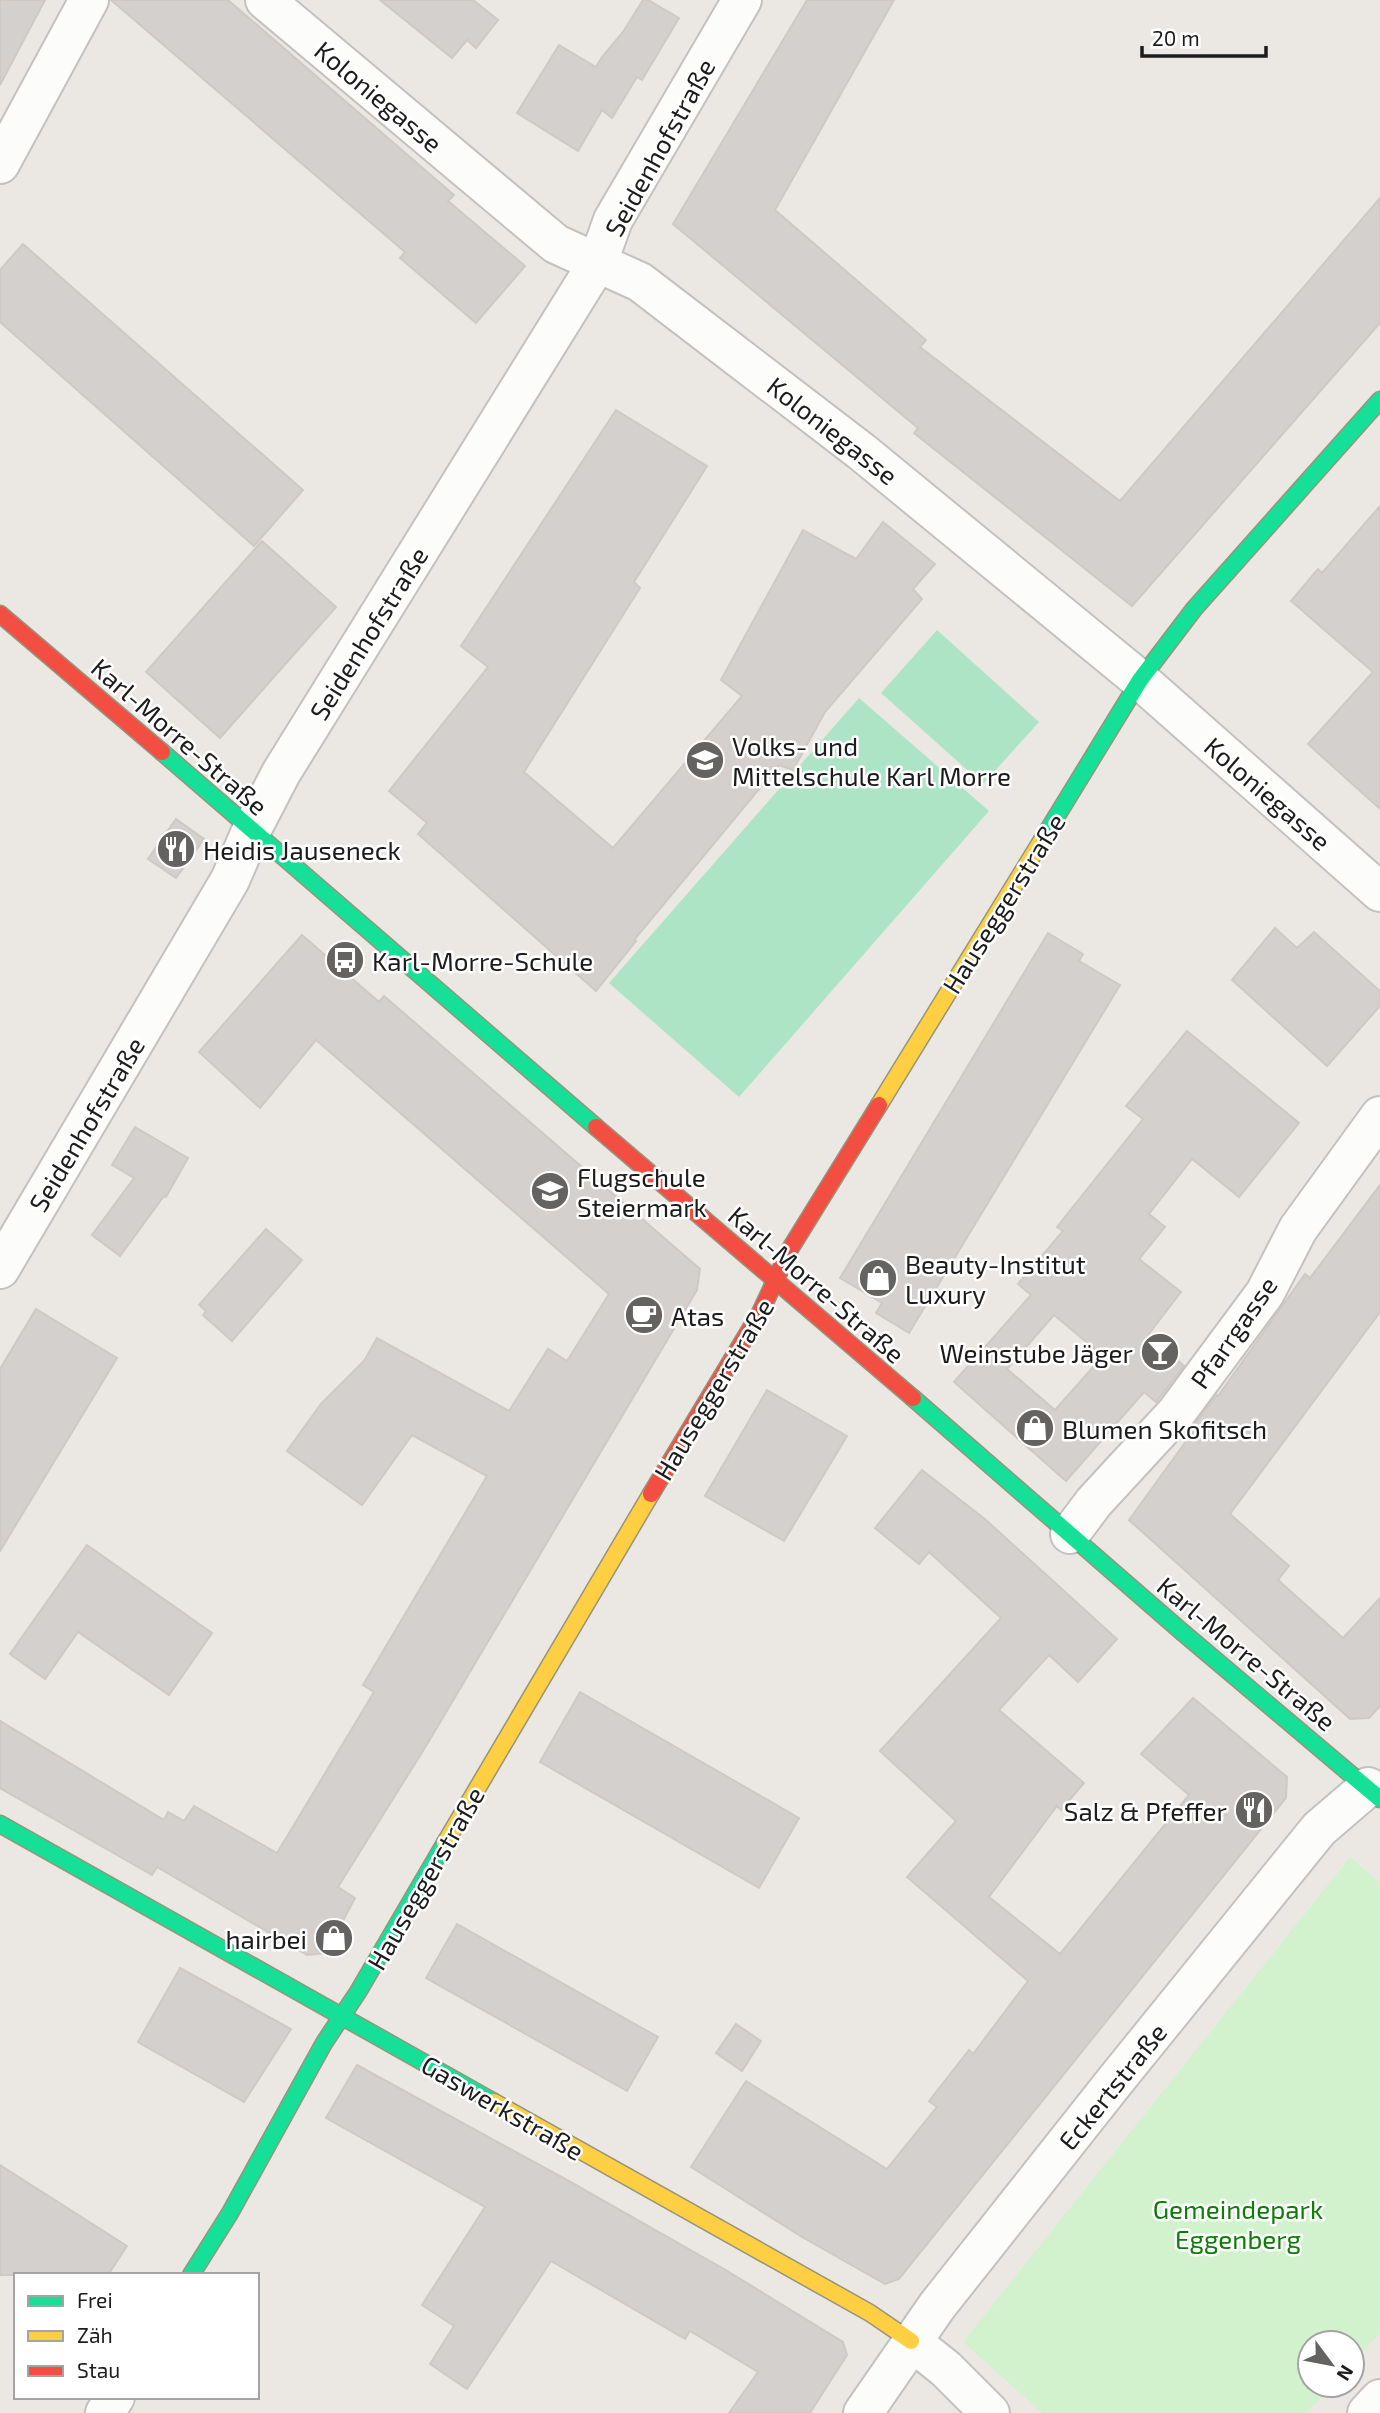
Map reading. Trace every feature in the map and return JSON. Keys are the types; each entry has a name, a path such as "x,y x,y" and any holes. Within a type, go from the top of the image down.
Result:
{"street":[{"path":"0,164 89,0"},
{"name":"Koloniegasse","path":"265,0 556,244 640,282 862,452 1140,680 1380,892"},
{"name":"Seidenhofstraße","path":"0,1269 230,880 281,773 598,262 613,220 742,0"},
{"name":"Hauseggerstraße","path":"192,2273 230,2213 324,2043 359,1993 698,1413 752,1328 778,1281 790,1249 1140,680 1194,609 1380,400"},
{"name":"Karl-Morre-Straße","path":"0,614 252,829 451,1004 778,1281 1181,1631 1376,1787"},
{"name":"Pfarrgasse","path":"1070,1534 1094,1502 1176,1413 1257,1304 1271,1285 1298,1229 1380,1116"},
{"name":"Eckertstraße","path":"863,2413 936,2306 1319,1829 1376,1787"},
{"name":"Gaswerkstraße","path":"0,1824 870,2312 940,2363 990,2413"},
{"path":"1367,2413 1380,2399"}],"green space":[{"path":"937,630 1039,722 983,784 881,693"},
{"path":"859,698 989,811 739,1097 609,983"},
{"name":"Gemeindepark Eggenberg","path":"1350,1857 1380,1883 1380,2333 1366,2348 1366,2329 1296,2329 1296,2399 1320,2399 1307,2413 1042,2413 963,2342"}],"building":[{"path":"0,0 45,0 0,85"},
{"path":"111,0 228,0 454,195 448,201 525,266 476,323 400,258 405,252"},
{"path":"380,0 473,0 498,20 476,48 467,40 452,58"},
{"path":"643,0 648,0 679,18 642,80 637,77 612,118 602,110 578,151 517,113 559,45 596,67"},
{"path":"807,0 894,0 775,210 926,340 920,347 1120,501 1380,198 1380,323 1132,606 914,433 918,428 673,224"},
{"path":"23,244 303,490 254,546 0,322 0,270"},
{"path":"616,410 707,466 634,582 640,588 524,772 613,848 742,696 721,680 803,530 856,559 883,522 935,564 913,589 922,599 825,712 793,770 779,765 634,940 636,941 596,991 418,834 427,823 389,791 488,667 461,646"},
{"path":"1380,506 1380,809 1308,744 1373,672 1291,601 1318,569 1322,573"},
{"path":"262,541 336,607 220,738 146,672"},
{"name":"Heidis Jauseneck","path":"176,819 204,839 176,878 148,859"},
{"path":"1275,928 1297,948 1314,932 1380,991 1380,1006 1327,1066 1232,980"},
{"path":"1048,933 1083,954 1079,961 1120,985 909,1333 876,1313 882,1303 840,1278"},
{"path":"302,935 379,1002 384,996 700,1269 697,1290 426,1746 338,1887 355,1898 326,1953 307,1955 157,1867 152,1875 0,1788 0,1721 164,1820 168,1812 184,1821 194,1806 277,1853 374,1692 363,1685 487,1476 412,1435 362,1505 287,1451 321,1404 364,1361 377,1338 509,1411 548,1349 567,1361 609,1294 316,1040 260,1108 199,1052"},
{"path":"1187,1031 1299,1123 1239,1197 1192,1159 1149,1214 1165,1227 1139,1259 1181,1292 1148,1335 1184,1366 1156,1402 1144,1392 1066,1481 954,1382 1031,1295 1018,1284 1063,1231 1057,1227 1143,1119 1126,1106","holes":["1054,1315 1103,1356 1055,1410 1007,1369"]},
{"path":"135,1127 188,1158 166,1197 164,1196 120,1256 92,1235 134,1178 112,1165"},
{"path":"1380,1185 1380,1312 1230,1514 1289,1566 1278,1580 1343,1638 1380,1598 1380,1706 1369,1718 1350,1719 1129,1520 1192,1433 1189,1431 1218,1396 1305,1274 1310,1278"},
{"path":"266,1229 302,1260 232,1341 203,1315 206,1311 199,1305"},
{"path":"36,1309 117,1358 0,1551 0,1369"},
{"path":"767,1390 847,1436 784,1541 705,1496"},
{"path":"922,1470 986,1520 1117,1639 1078,1682 1049,1655 999,1710 1084,1783 1061,1810 1057,1806 989,1897 1060,1954 1189,1795 1141,1754 1193,1698 1287,1777 1286,1798 899,2279 885,2284 802,2237 691,2167 746,2081 887,2169 937,2107 929,2101 969,2050 973,2054 1028,1981 907,1877 956,1821 880,1751 1001,1618 929,1552 919,1564 875,1528"},
{"path":"87,1545 212,1633 169,1695 78,1632 45,1679 10,1654"},
{"path":"580,1692 799,1818 759,1888 540,1762"},
{"path":"457,1924 658,2037 627,2091 426,1978"},
{"path":"180,1968 291,2029 244,2102 138,2042"},
{"path":"736,2024 761,2041 742,2071 716,2053"},
{"path":"357,2065 724,2269 843,2342 847,2355 810,2413 729,2413 758,2372 690,2331 685,2339 551,2261 467,2389 430,2364 454,2326 422,2305 485,2207 326,2118"},
{"path":"0,2165 127,2246 109,2273 0,2275"}],"traffic: fast":[{"path":"1042,840 1140,680 1194,609 1380,400"},
{"path":"162,752 596,1127"},
{"path":"913,1398 1181,1631 1380,1799"},
{"path":"0,1824 494,2102"},
{"path":"192,2273 230,2213 324,2043 358,1992 445,1843"}],"traffic: slow":[{"path":"879,1105 1042,840"},
{"path":"445,1843 651,1494"},
{"path":"494,2102 870,2313 911,2341"}],"traffic: jam":[{"path":"0,614 162,752"},
{"path":"651,1494 760,1313 790,1249 879,1105"},
{"path":"596,1127 913,1398"}],"place":[{"name":"Volks- und Mittelschule Karl Morre","path":"705,760"},
{"name":"Heidis Jauseneck","path":"176,849"},
{"name":"Karl-Morre-Schule","path":"345,960"},
{"name":"Flugschule Steiermark","path":"550,1191"},
{"name":"Beauty-Institut Luxury","path":"878,1278"},
{"name":"Atas","path":"644,1315"},
{"name":"Weinstube Jäger","path":"1160,1352"},
{"name":"Blumen Skofitsch","path":"1035,1428"},
{"name":"Salz & Pfeffer","path":"1254,1810"},
{"name":"hairbei","path":"334,1938"}]}
